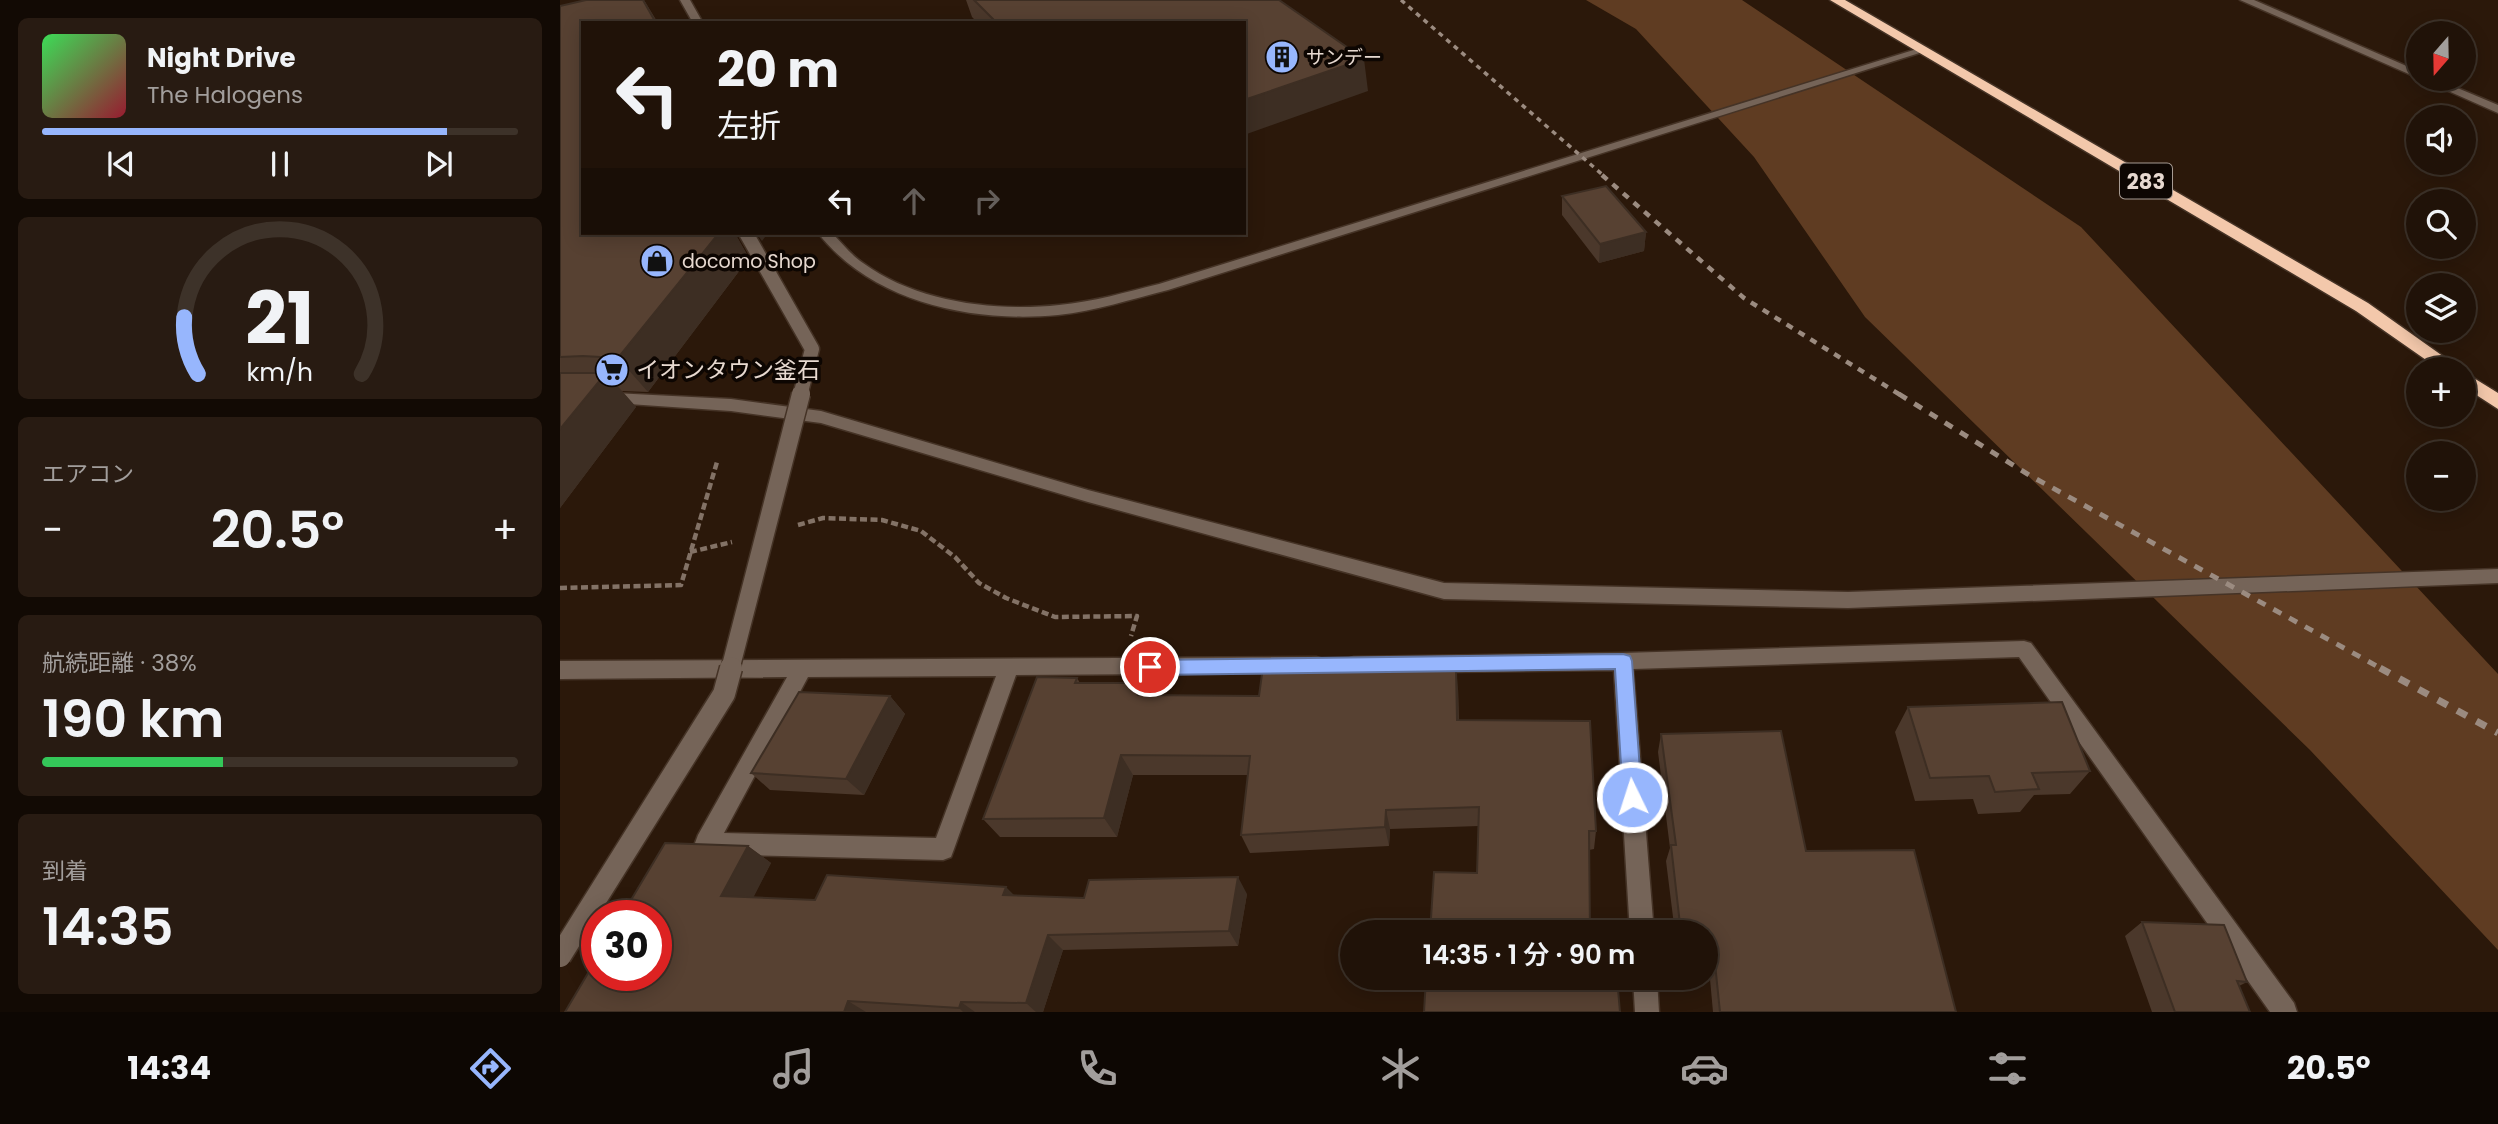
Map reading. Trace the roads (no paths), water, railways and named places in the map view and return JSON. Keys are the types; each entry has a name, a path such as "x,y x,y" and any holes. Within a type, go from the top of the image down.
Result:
{"highway":[{"name":"283","path":"1836,0 2362,307 2435,357"},
{"path":"2476,386 2498,402"}],"street":[{"path":"685,0 697,21"},
{"path":"2245,0 2406,70"},
{"path":"827,235 859,266 894,285 941,301 994,309 1045,312 1163,288 1924,50"},
{"path":"2454,91 2498,110"},
{"path":"560,956 723,694 727,681 812,349 747,235"},
{"path":"560,400 614,398 731,405 821,417 1101,499 1444,591 1849,600 1972,593 2498,576"},
{"path":"560,670 1123,668 1623,661 2024,649 2285,1012"},
{"path":"1623,661 1641,920"},
{"path":"801,670 706,844 943,849 1009,668"},
{"path":"1646,990 1647,1012"}],"railway":[{"path":"1401,0 1604,176"},
{"path":"1602,175 1744,298 1902,396"},
{"path":"1899,394 2029,475 2384,670"},
{"path":"2380,668 2498,733"}],"place":[{"name":"サンデー","path":"1282,57"},
{"name":"docomo Shop","path":"657,261"},
{"name":"イオンタウン釜石","path":"612,370"}]}
